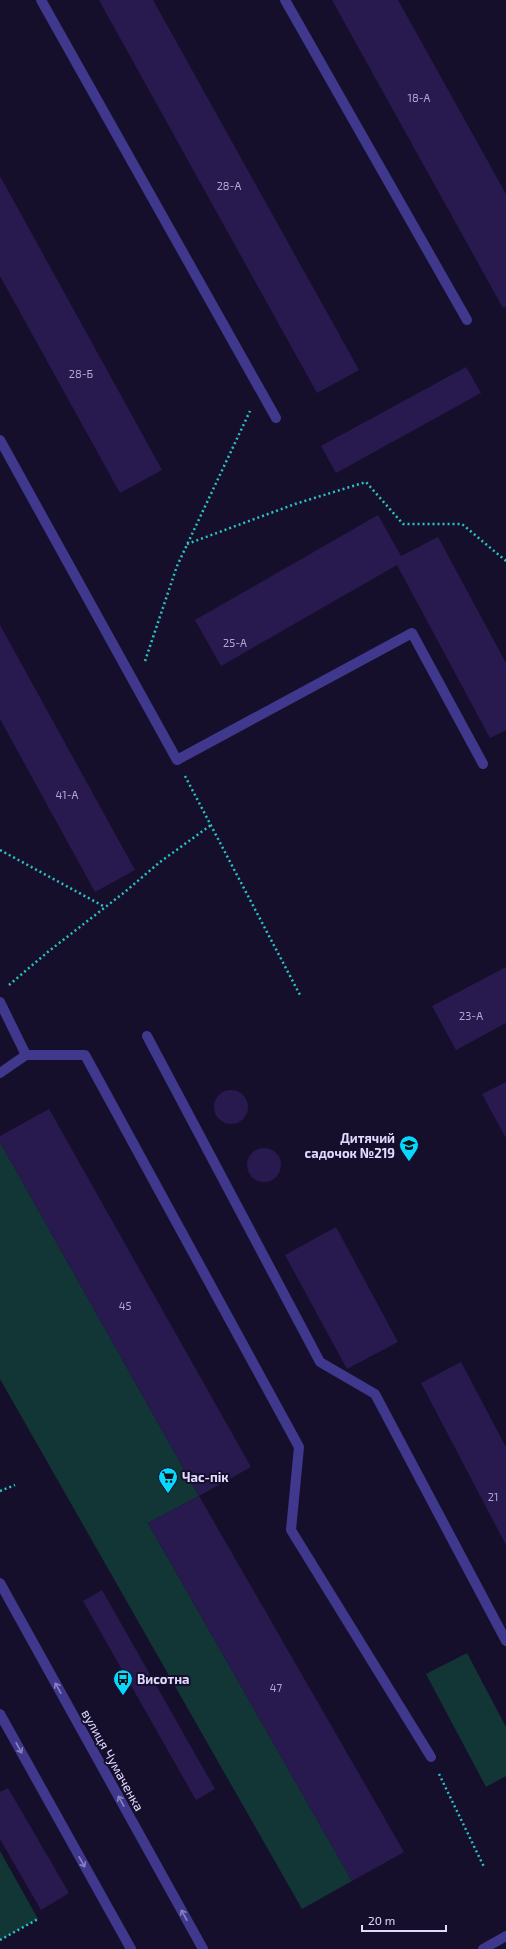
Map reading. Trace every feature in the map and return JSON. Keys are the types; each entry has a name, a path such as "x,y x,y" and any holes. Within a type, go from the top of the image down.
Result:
{"street":[{"path":"41,0 276,418"},
{"path":"285,0 467,320"},
{"path":"0,440 177,760 412,633 483,764"},
{"path":"0,1002 26,1055"},
{"path":"147,1036 320,1362 375,1394 506,1641"},
{"path":"0,1073 26,1055 85,1055 299,1447 291,1530 431,1757"},
{"name":"вулиця Чумаченка","path":"0,1583 203,1949"},
{"path":"0,1714 131,1949"},
{"path":"482,1949 506,1936"}],"path":[{"path":"136,686 177,566 260,389"},
{"path":"188,544 296,504 366,482 403,524 462,524 506,561"},
{"path":"177,760 300,995"},
{"path":"5,988 160,862 211,825"},
{"path":"0,850 105,907"},
{"path":"0,1491 15,1485"},
{"path":"431,1757 484,1867"},
{"path":"0,1940 38,1919"}],"green space":[{"path":"0,1142 199,1496 148,1523 352,1881 302,1909 0,1379"},
{"path":"467,1653 506,1727 506,1776 486,1787 426,1674"},
{"path":"0,1851 38,1919 0,1940"}],"building":[{"path":"99,0 153,0 359,370 317,393"},
{"path":"332,0 398,0 506,194 506,307 503,308"},
{"path":"0,176 162,470 120,493 0,276"},
{"path":"466,367 481,393 336,473 321,446"},
{"path":"378,515 401,556 438,537 506,663 506,730 490,738 397,565 221,666 195,620"},
{"path":"0,625 135,870 95,892 0,719"},
{"path":"506,967 506,1023 456,1050 432,1006"},
{"path":"506,1082 506,1138 482,1094"},
{"path":"228,1090 234,1090 238,1091 245,1097 248,1107 247,1114 241,1121 234,1124 228,1124 224,1123 217,1117 214,1110 214,1104 215,1100 221,1093"},
{"path":"49,1109 251,1467 199,1496 0,1142 0,1136"},
{"path":"261,1148 267,1148 271,1149 278,1155 281,1165 280,1172 274,1179 267,1182 261,1182 257,1181 250,1175 247,1168 247,1162 248,1158 254,1151"},
{"path":"336,1227 398,1342 347,1369 285,1255"},
{"path":"461,1362 506,1447 506,1545 421,1383"},
{"path":"199,1496 404,1852 352,1881 148,1523"},
{"path":"102,1590 215,1789 196,1800 83,1601"},
{"path":"8,1788 69,1893 41,1910 0,1839 0,1792"}],"place":[{"name":"Дитячий садочок №219","path":"409,1162"},
{"name":"Час-пік","path":"168,1494"},
{"name":"Висотна","path":"123,1696"}]}
